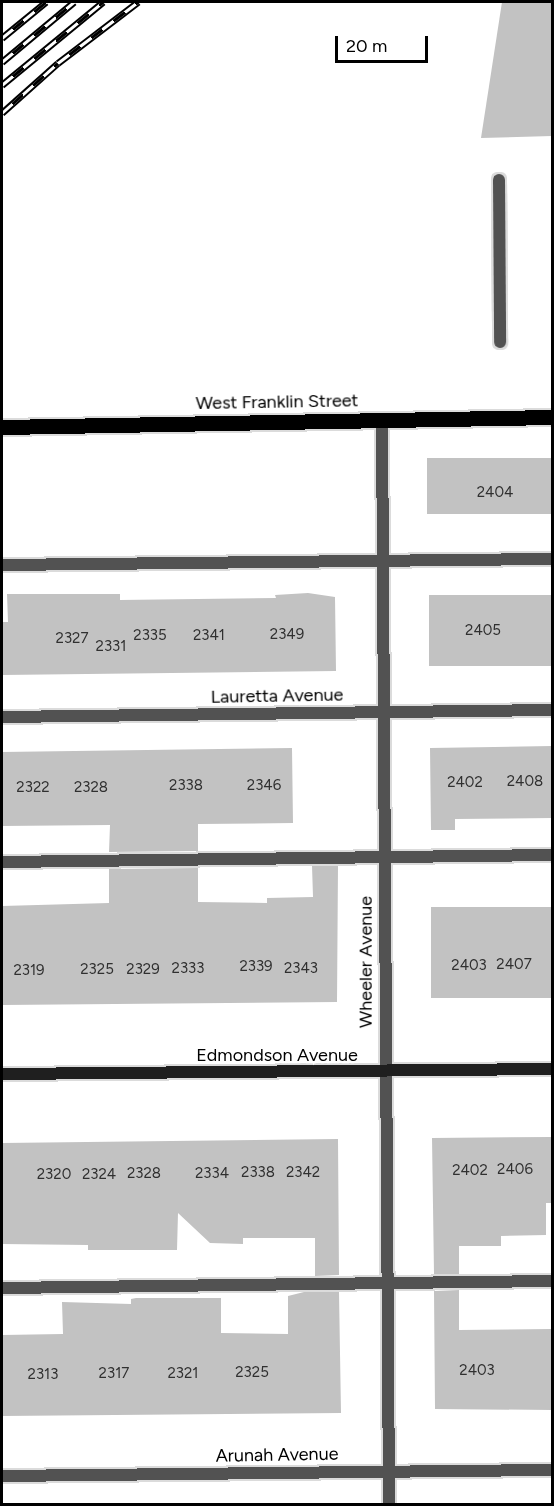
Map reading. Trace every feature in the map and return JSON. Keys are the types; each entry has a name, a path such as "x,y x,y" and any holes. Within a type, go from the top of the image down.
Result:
{"main road":[{"name":"West Franklin Street","path":"2,427 552,417"},
{"name":"Edmondson Avenue","path":"2,1074 552,1069"}],"street":[{"path":"499,180 500,342"},
{"name":"Wheeler Avenue","path":"382,419 381,561 389,1504"},
{"path":"2,565 552,559"},
{"name":"Lauretta Avenue","path":"2,717 552,710"},
{"path":"2,862 552,855"},
{"path":"2,1288 552,1281"},
{"name":"Arunah Avenue","path":"2,1476 552,1470"}],"building":[{"path":"502,2 552,2 552,136 481,138"},
{"path":"427,458 552,458 552,514 427,514"},
{"path":"308,593 335,597 336,671 2,675 2,622 8,622 7,594 120,594 120,600 276,598 275,595"},
{"path":"429,595 552,595 552,666 429,666"},
{"path":"552,746 552,818 455,819 455,830 431,830 430,748"},
{"path":"292,748 293,823 198,824 198,851 109,852 110,825 2,826 2,752"},
{"path":"312,866 338,866 337,1002 2,1005 2,906 109,903 109,869 198,868 198,902 267,903 267,898 313,897"},
{"path":"431,907 552,907 552,998 431,998"},
{"path":"552,1137 552,1203 546,1203 546,1235 501,1236 501,1246 459,1246 459,1274 434,1274 432,1138"},
{"path":"338,1139 339,1275 315,1276 315,1238 243,1238 243,1244 210,1243 178,1213 177,1250 88,1250 88,1245 2,1244 2,1143"},
{"path":"459,1290 459,1330 552,1329 552,1410 435,1409 434,1291"},
{"path":"304,1292 339,1292 341,1413 2,1416 2,1335 63,1334 62,1302 131,1304 131,1299 136,1298 221,1298 221,1333 288,1334 288,1296"}],"railway":[{"path":"2,38 46,2"},
{"path":"2,62 74,2"},
{"path":"2,85 103,2"},
{"path":"2,113 58,63 138,2"}]}
